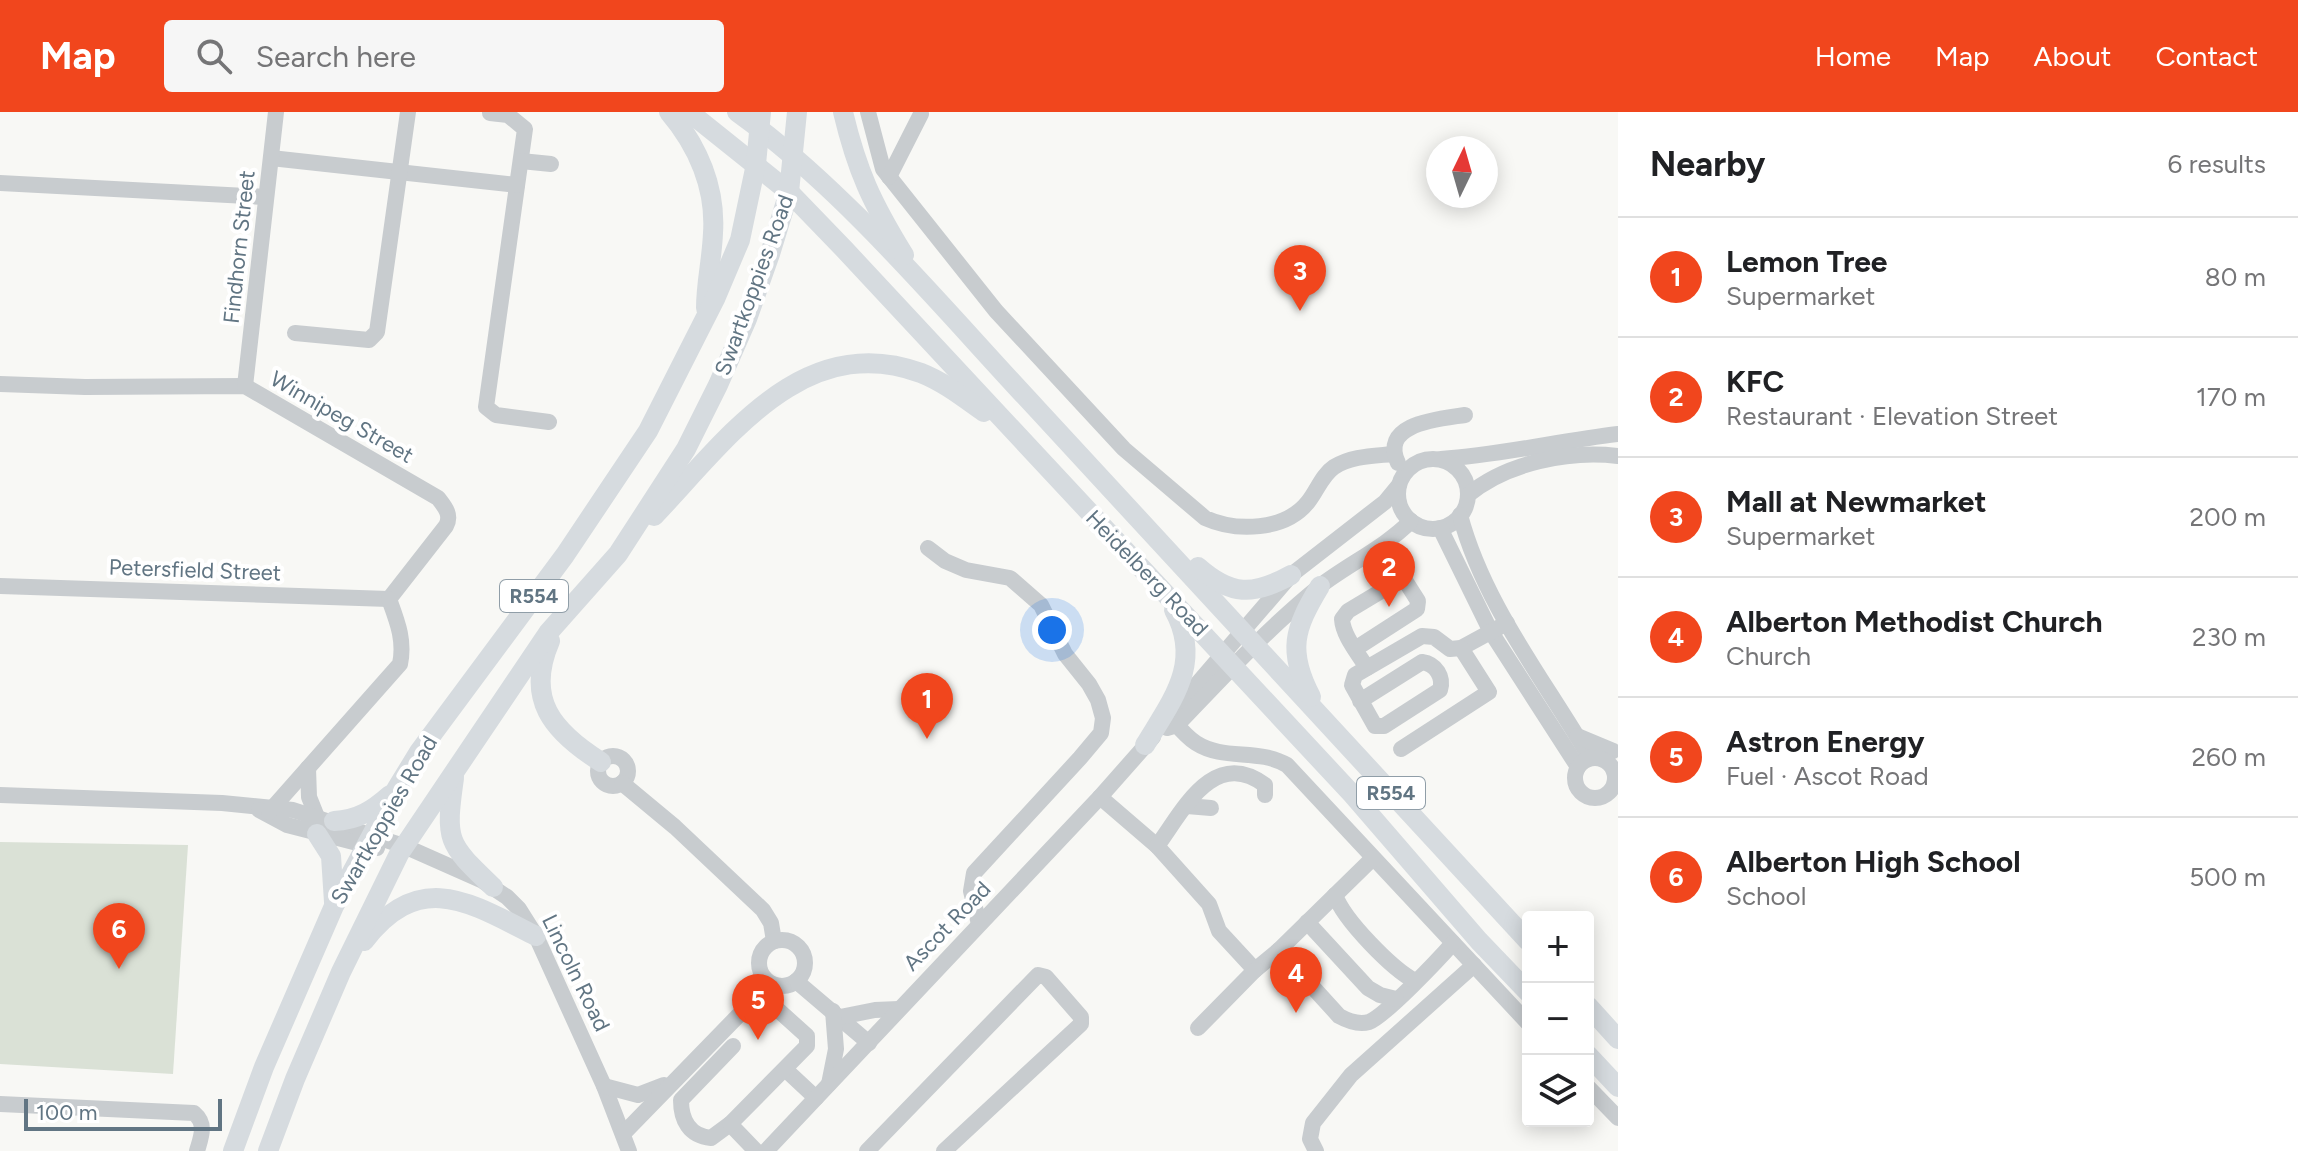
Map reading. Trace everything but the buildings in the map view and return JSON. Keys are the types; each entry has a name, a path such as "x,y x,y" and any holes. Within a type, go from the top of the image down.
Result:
{"main road":[{"path":"669,112 683,128 699,156 713,207 712,251 706,277 706,316"},
{"name":"Heidelberg Road","path":"689,112 789,192 906,314 1352,794 1479,941 1522,986"},
{"name":"Heidelberg Road","path":"737,112 760,120 919,283 1522,935"},
{"name":"Swartkoppies Road","path":"268,1151 341,972 402,850 507,691 566,613 618,554 686,449 747,319 789,192 797,112"},
{"path":"843,112 861,177 919,283"},
{"name":"Swartkoppies Road","path":"233,1151 264,1067 334,906 397,788 419,752 565,555 648,431 740,240 756,164 760,120"},
{"path":"618,554 756,410 780,391 831,368 858,363 888,365 922,373 952,389 1013,432"},
{"path":"1122,502 1213,580 1227,587 1261,589 1291,575"},
{"path":"1320,586 1297,629 1295,650 1300,674 1322,719"},
{"path":"1152,738 1184,671 1184,628 1164,590"},
{"path":"566,613 548,643 541,666 541,694 554,723 601,762"},
{"path":"455,770 449,808 449,829 453,842 458,854 493,887"},
{"path":"334,906 334,878 323,824 350,820 364,814 397,788"},
{"path":"341,972 384,918 405,904 420,899 447,898 464,903 536,936"},
{"path":"1594,1013 1618,1039"},
{"path":"1594,1061 1618,1087"}],"street":[{"name":"Findhorn Street","path":"245,386 276,112"},
{"path":"295,333 369,340 375,336 380,324 408,112"},
{"path":"868,112 883,169 996,311 1124,449 1205,518 1220,525 1241,528 1281,521 1299,512 1330,469 1349,459 1393,454"},
{"path":"490,113 508,115 525,129 486,407 496,415 549,422"},
{"path":"889,177 921,114"},
{"path":"271,158 517,185"},
{"path":"521,161 551,164"},
{"path":"0,183 266,197"},
{"name":"Winnipeg Street","path":"0,384 245,386 438,498 444,506 448,515 446,526 389,599"},
{"path":"1465,415 1408,428 1397,440 1393,454 1401,480 1400,505 1411,521 1430,528 1451,523 1460,515 1468,495 1503,473 1550,460 1618,456"},
{"path":"1152,738 1173,721 1249,639 1291,575 1385,502 1401,480 1421,461 1481,456 1552,442 1618,434"},
{"path":"1436,460 1453,466 1461,474 1468,495"},
{"path":"1460,515 1482,579 1507,623 1577,736 1604,758"},
{"path":"1249,639 1320,586 1395,537 1411,521"},
{"path":"1440,528 1491,632 1604,758"},
{"path":"928,548 945,561 966,570 1010,578 1041,605 1065,654 1098,700 1103,718 1101,733 974,873 971,891 979,924"},
{"path":"1355,649 1417,609 1418,601 1406,582 1398,581 1348,611 1342,619 1342,627 1355,649 1367,668"},
{"name":"Petersfield Street","path":"0,586 389,599"},
{"path":"0,795 193,801 270,811 400,664 401,634 389,599"},
{"path":"1360,701 1422,662 1430,663 1436,669 1442,683 1440,690 1384,726 1375,726 1360,701 1352,685 1352,679 1422,636 1434,637 1450,649 1461,648 1507,623"},
{"path":"1401,749 1489,692 1461,648"},
{"path":"1173,721 1185,735 1210,750 1267,756 1287,765 1522,1017"},
{"path":"1577,736 1604,758"},
{"name":"Ascot Road","path":"777,1147 822,1092 1152,738"},
{"path":"601,762 598,770 602,782 614,786 622,783 675,827 763,910 771,923 774,941"},
{"path":"308,768 309,797 323,824"},
{"path":"1157,846 1209,779 1223,775 1253,778 1265,785 1265,795"},
{"path":"1100,797 1157,846 1209,904 1219,931 1255,970"},
{"path":"1187,806 1211,808"},
{"name":"Lincoln Road","path":"270,811 287,825 323,824 466,872 493,887 519,909 536,936 604,1086 629,1151"},
{"path":"1198,1028 1373,858"},
{"path":"1335,895 1342,911 1397,970 1415,981"},
{"path":"1307,922 1368,988 1396,999"},
{"path":"774,941 793,943 803,954 804,968 796,981 782,986 770,983 762,975 758,960 762,950 774,941"},
{"path":"1279,950 1339,1016 1362,1023 1371,1021 1453,943"},
{"path":"1316,1151 1310,1139 1313,1123 1351,1075 1474,965"},
{"path":"867,1151 1038,975 1046,977 1081,1017 1081,1024 944,1151"},
{"path":"796,981 869,1043"},
{"path":"623,1134 770,983"},
{"path":"733,1046 681,1100 681,1116 694,1134 711,1138 730,1124 807,1046 809,1039 777,1009"},
{"path":"836,1014 899,1009"},
{"path":"786,1070 822,1092 836,1049 836,1014"},
{"path":"604,1086 638,1095 675,1079"},
{"path":"1594,1093 1618,1118"},
{"path":"0,1104 194,1113 202,1123 203,1132 197,1151"},
{"path":"730,1124 756,1151"}],"shaded area":[{"path":"0,842 188,845 173,1074 0,1064"}],"place":[{"name":"Mall at Newmarket","path":"1300,311"},
{"name":"KFC","path":"1389,607"},
{"name":"Lemon Tree","path":"927,739"},
{"name":"Alberton High School","path":"119,969"},
{"name":"Alberton Methodist Church","path":"1296,1013"},
{"name":"Astron Energy","path":"758,1040"}]}
